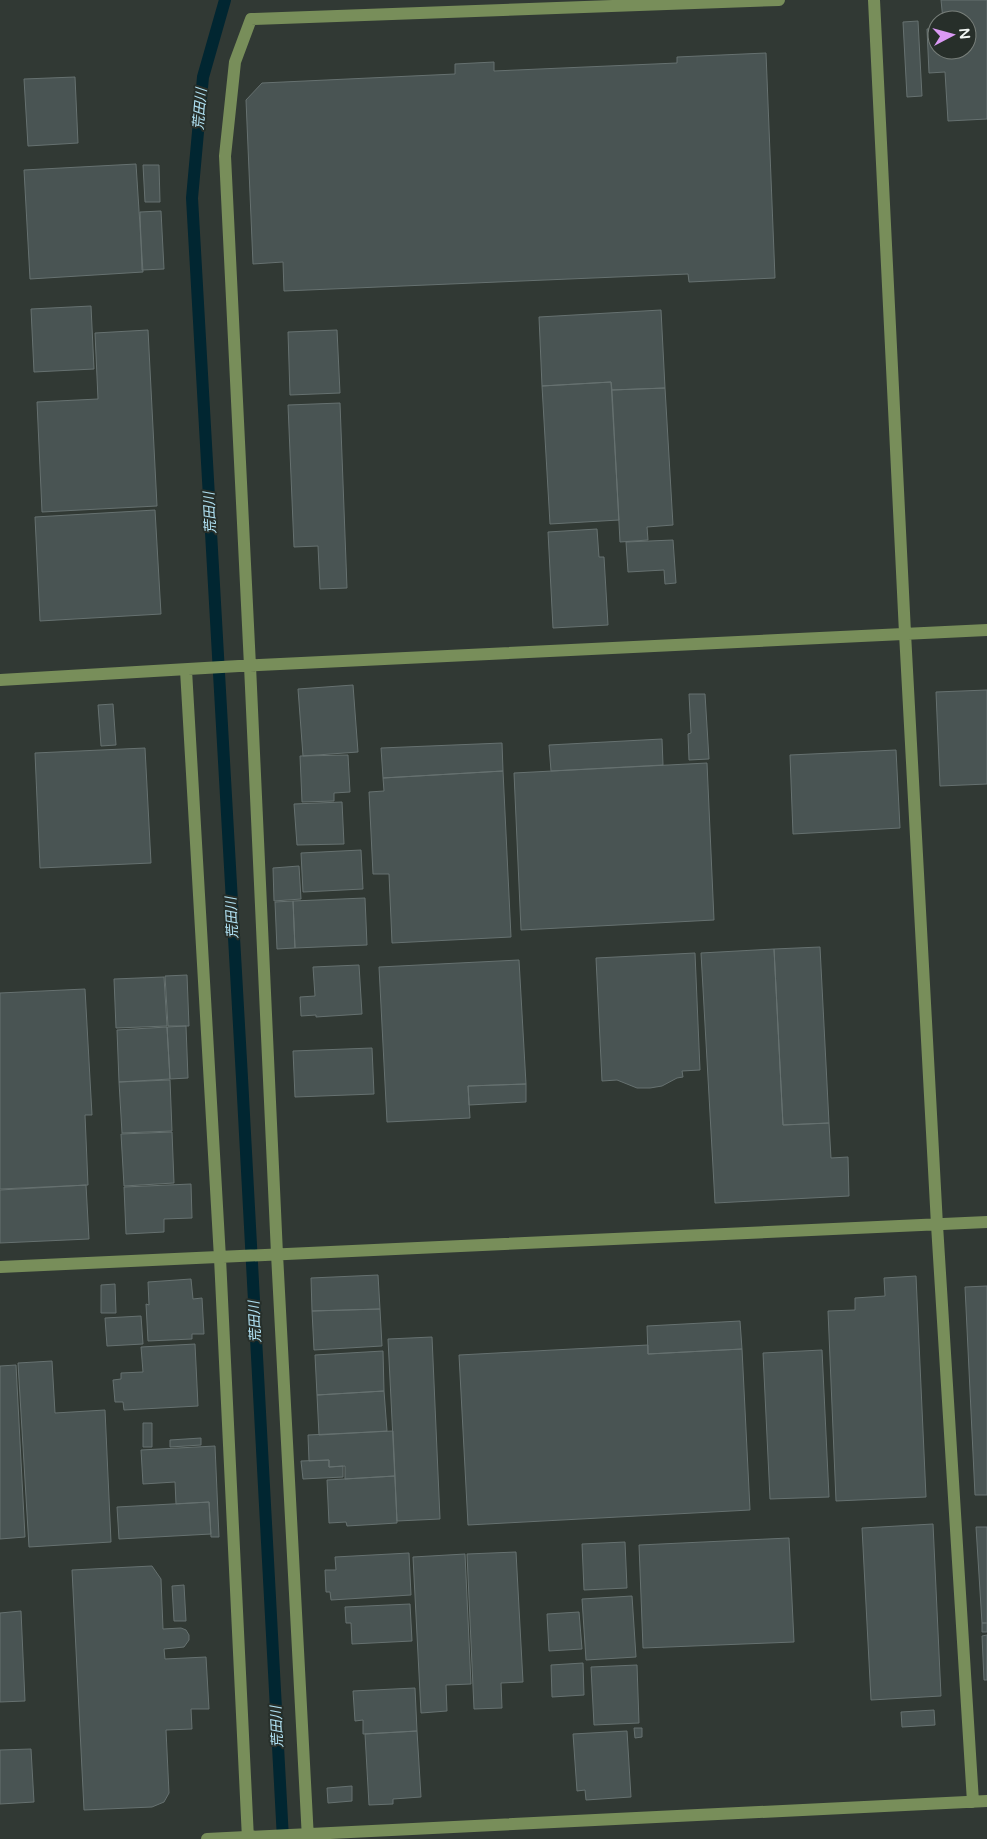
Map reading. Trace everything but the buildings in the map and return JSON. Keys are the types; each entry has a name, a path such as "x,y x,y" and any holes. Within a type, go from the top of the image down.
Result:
{"street":[{"path":"305,1836 273,1254 245,666 225,156 235,62 251,19 779,0"},
{"path":"874,0 905,633 937,1225 973,1802"},
{"path":"0,680 245,666 987,630"},
{"path":"186,670 225,1258 251,1837"},
{"path":"0,1267 987,1222"},
{"path":"207,1839 305,1836 987,1801"}],"waterway":[{"name":"荒田川","path":"225,0 203,77 192,198 283,1839"}]}
